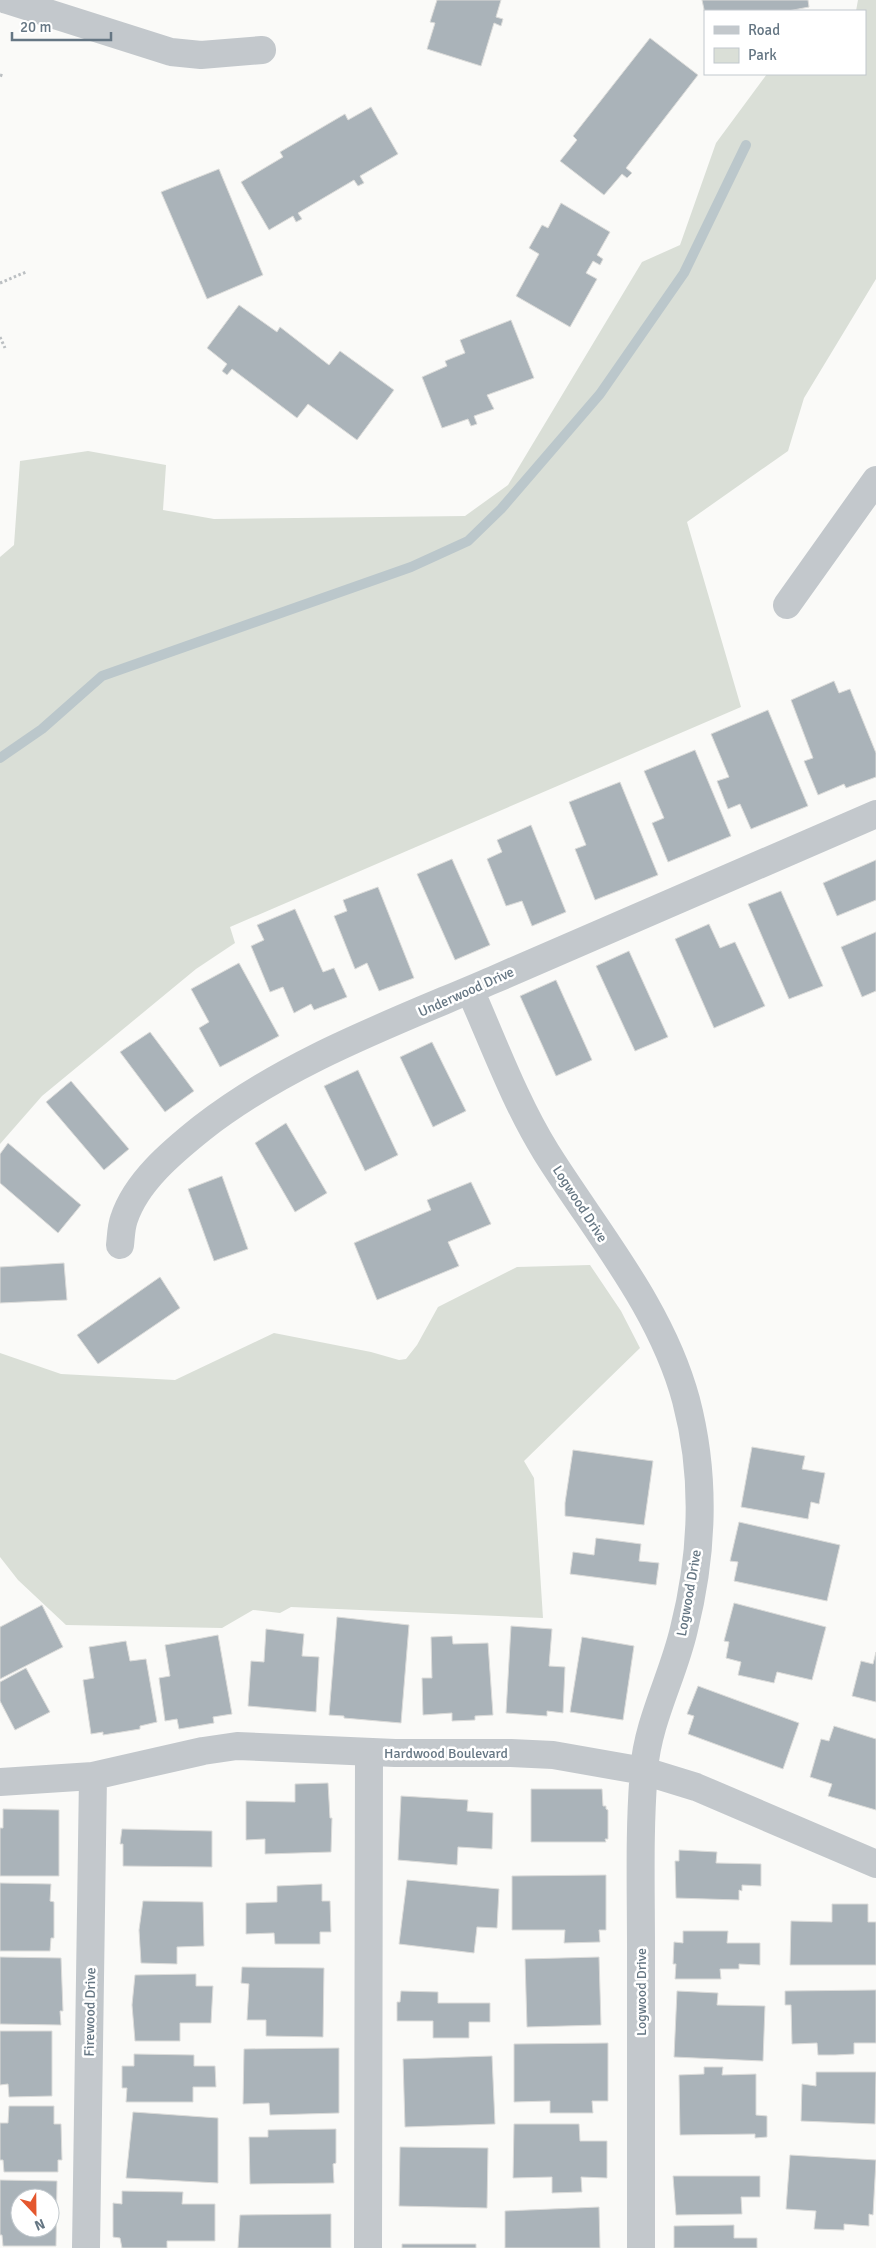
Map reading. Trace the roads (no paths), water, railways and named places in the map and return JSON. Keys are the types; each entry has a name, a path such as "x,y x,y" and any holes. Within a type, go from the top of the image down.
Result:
{"street":[{"path":"7,0 171,52 201,55 262,50"},
{"path":"787,605 876,480"},
{"name":"Underwood Drive","path":"120,1246 123,1221 132,1199 152,1173 202,1128 248,1096 312,1059 876,814"},
{"name":"Logwood Drive","path":"470,990 515,1092 543,1148 644,1302 673,1362 685,1395 698,1455 702,1517 694,1577 684,1630 648,1740 644,1771 641,2248"},
{"name":"Hardwood Boulevard","path":"0,1782 93,1776 175,1757 237,1746 369,1752 553,1754 644,1771 696,1787 876,1864"},
{"path":"368,2248 369,1752"},
{"name":"Firewood Drive","path":"86,2248 93,1776"}],"waterway":[{"path":"0,758 42,729 102,676 411,567 468,541 501,509 600,394 684,273 746,145"}]}
